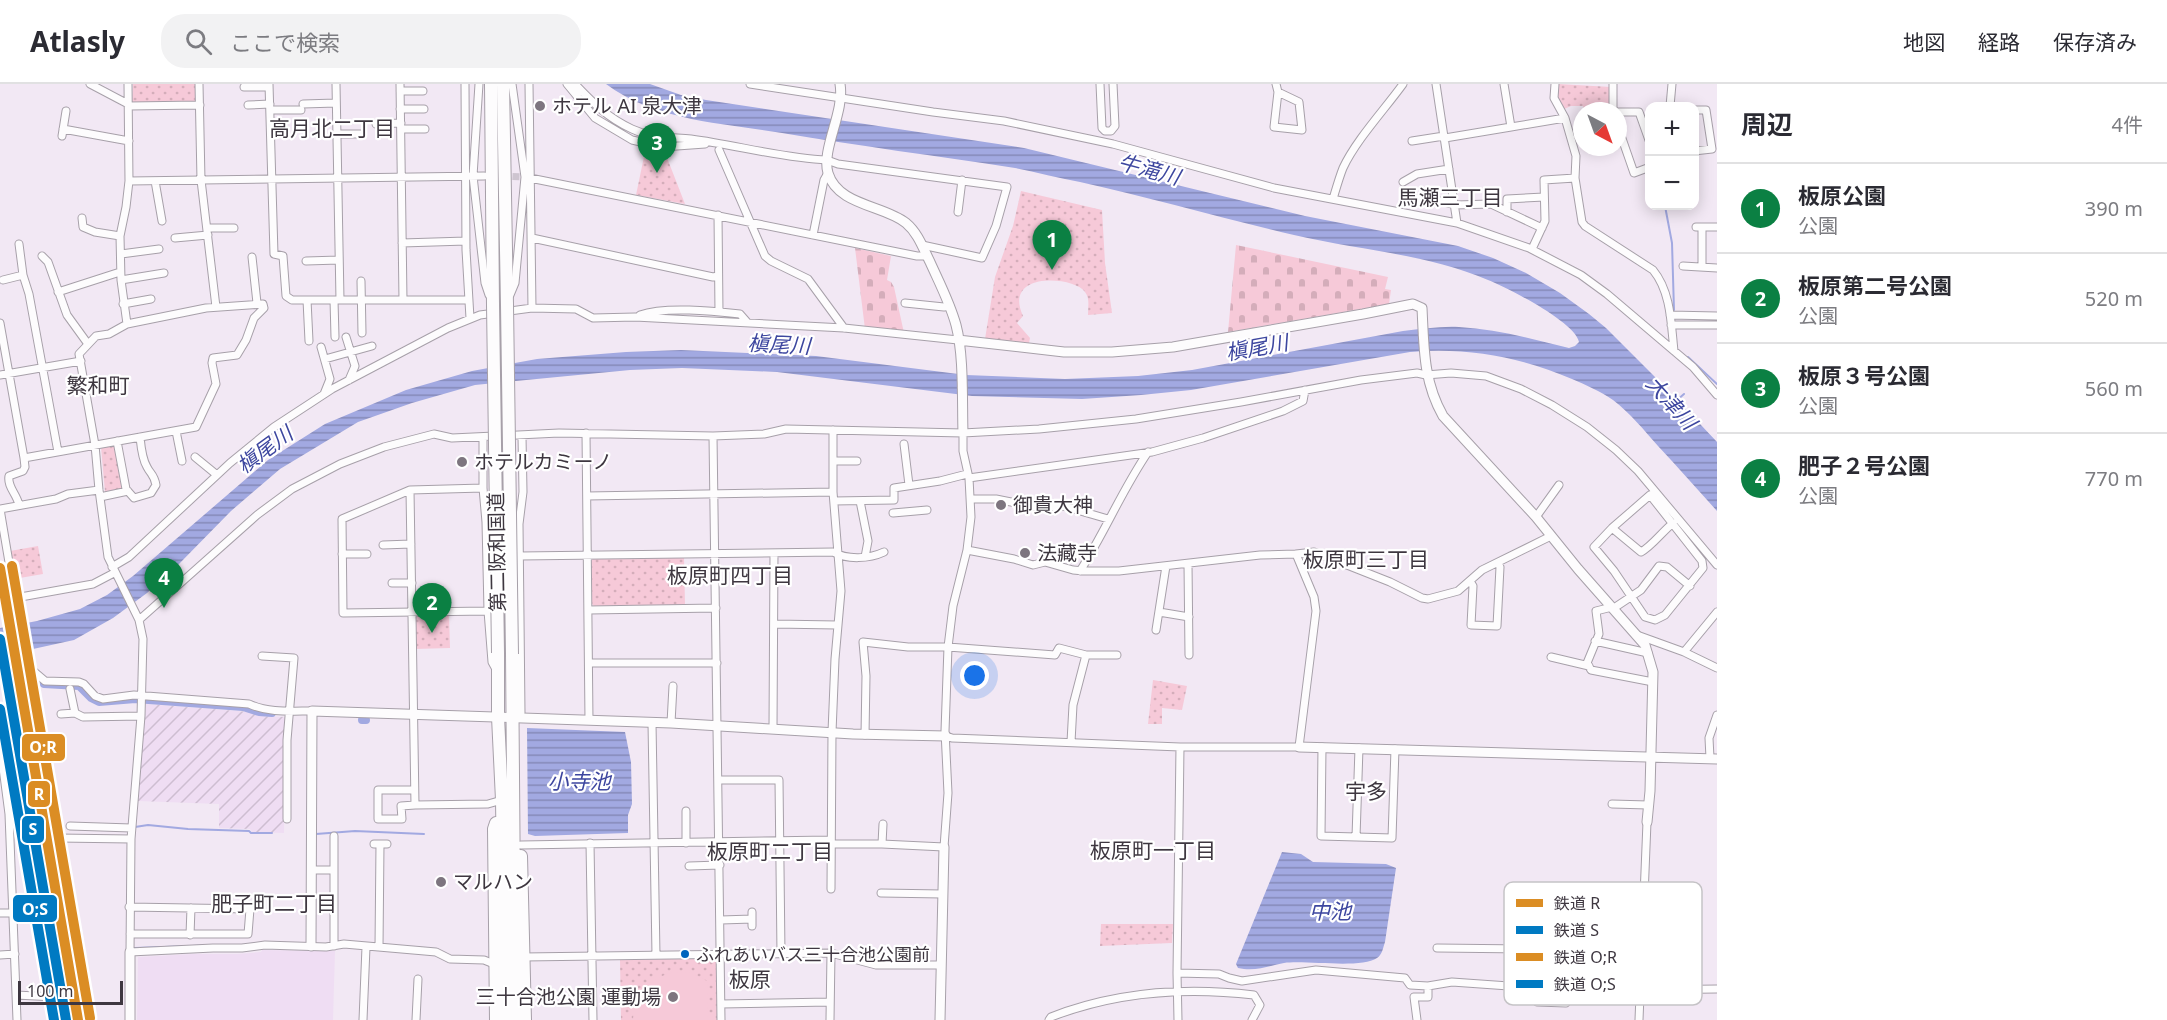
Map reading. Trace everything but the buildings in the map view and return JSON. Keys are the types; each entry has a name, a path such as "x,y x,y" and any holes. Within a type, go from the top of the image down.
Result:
{"highway":[{"name":"第二阪和国道","path":"491,84 498,717 515,1020"},
{"name":"第二阪和国道","path":"503,84 515,811 508,877 505,1020"},
{"path":"496,1020 494,829 502,802"},
{"name":"第二阪和国道","path":"515,811 521,845 525,1020"}],"street":[{"path":"90,84 128,105 200,105"},
{"path":"127,324 120,276 120,236 129,181 128,84"},
{"path":"199,84 201,180 216,307"},
{"path":"335,337 339,260 336,177 337,84"},
{"path":"465,84 470,176 485,283 492,304"},
{"path":"470,318 466,242 479,84"},
{"path":"507,303 515,284 528,177 513,84"},
{"path":"529,84 528,177 532,238 532,308"},
{"path":"567,84 595,118 632,140 678,148 711,143"},
{"path":"575,84 600,111 633,130 662,138 690,139 828,155 838,164 1007,187 996,226 982,258 922,245"},
{"path":"750,84 840,101 1004,121 1113,144 1274,188 1457,223 1532,249 1581,275 1599,287 1693,367 1717,395"},
{"path":"813,235 824,180 828,173 828,155 840,101 840,84"},
{"path":"1100,84 1102,128 1105,131 1112,131 1115,126 1113,84"},
{"path":"1333,199 1344,166 1403,84"},
{"path":"1436,84 1457,223"},
{"path":"1504,84 1510,127"},
{"path":"1555,84 1554,98 1565,118 1576,156 1575,178 1582,222 1653,270 1661,280 1670,315 1674,351"},
{"path":"1613,84 1613,102"},
{"path":"1670,102 1672,84"},
{"path":"244,87 269,85 274,254 283,256 286,296 292,300 468,300"},
{"path":"403,300 400,88 423,91"},
{"path":"1277,88 1299,102 1302,130 1274,127 1277,88"},
{"path":"248,105 302,107 336,103"},
{"path":"400,109 424,109"},
{"path":"1699,110 1706,110 1712,149 1699,151"},
{"path":"66,111 62,133 92,130 129,141"},
{"path":"1627,112 1639,112 1645,129"},
{"path":"1412,141 1565,118"},
{"path":"376,124 425,129"},
{"path":"1709,132 1717,132"},
{"path":"336,134 362,134"},
{"path":"719,150 765,256 808,279 844,328"},
{"path":"1627,153 1634,173 1645,169"},
{"path":"1403,182 1417,174 1449,169"},
{"path":"828,173 843,193 858,202 893,214 908,224 918,236 950,306 957,327 963,434 971,517 967,550 953,606 948,647 945,731 948,793 942,894 940,1020"},
{"path":"129,181 484,176"},
{"path":"528,177 917,256 927,256"},
{"path":"1532,249 1545,221 1544,180 1575,178"},
{"path":"958,212 962,180"},
{"path":"155,181 162,221"},
{"path":"1415,199 1425,197 1455,205 1491,204 1542,228"},
{"path":"1507,212 1508,200 1544,197"},
{"path":"718,215 719,312"},
{"path":"82,218 83,235"},
{"path":"83,226 95,232 120,236"},
{"path":"1702,267 1699,227 1717,228"},
{"path":"175,238 234,228"},
{"path":"532,238 713,277 718,276"},
{"path":"402,243 466,242"},
{"path":"19,244 58,452"},
{"path":"121,254 159,249"},
{"path":"42,256 46,257 67,315 88,344"},
{"path":"252,257 257,303"},
{"path":"306,261 339,260"},
{"path":"1683,266 1717,268"},
{"path":"58,292 120,276 164,273"},
{"path":"3,280 23,275"},
{"path":"361,281 362,333"},
{"path":"123,304 151,299"},
{"path":"307,300 309,341"},
{"path":"910,301 950,306"},
{"path":"24,458 58,452 95,445 117,441 176,431 196,427 216,384 213,358 237,355 246,340 254,318 264,308 263,304 216,307 127,324 109,334 96,336 80,352 95,445 108,557 138,619 144,639 141,716 131,828 130,1020"},
{"path":"128,491 68,494 56,499 0,509 15,598 93,585 114,571 217,475 274,427 349,380 470,318 532,308 576,309 593,318 635,317 844,328 1064,351 1112,352 1173,347 1413,304 1422,308 1426,372 1436,404 1443,416 1536,517 1645,645 1653,672 1653,682 1650,791 1644,882"},
{"path":"635,317 652,310 719,312 740,314 747,322"},
{"path":"1670,315 1717,316"},
{"path":"1697,316 1697,324"},
{"path":"0,323 25,467 23,471 9,476 8,479 10,488 18,497 19,505"},
{"path":"1671,324 1717,325"},
{"path":"346,337 355,366 349,380"},
{"path":"325,359 372,346"},
{"path":"321,347 330,379 324,394"},
{"path":"0,375 81,361"},
{"path":"138,619 257,515 309,478 384,447 434,434 452,438 559,433 713,436 764,434 786,429 963,434 1038,429 1136,418 1426,372 1486,376 1521,389 1587,427 1638,471 1717,565"},
{"path":"834,501 894,500 894,488 909,485 1148,452 1203,438 1283,411 1303,401 1305,390"},
{"path":"831,889 832,732 837,625 841,591 833,492 833,430"},
{"path":"176,431 179,457"},
{"path":"586,434 589,720"},
{"path":"513,717 521,713 519,524 523,492 522,436"},
{"path":"713,436 722,1020"},
{"path":"117,441 126,489 134,498 151,493 156,485 154,475 147,468 143,457 140,437"},
{"path":"483,437 488,611 492,662 498,673"},
{"path":"904,444 909,485"},
{"path":"1080,571 1148,452"},
{"path":"195,457 217,475"},
{"path":"834,461 857,461"},
{"path":"1536,517 1559,485"},
{"path":"483,488 410,490 342,519 343,613 488,611"},
{"path":"410,490 415,805"},
{"path":"587,496 833,492"},
{"path":"1650,495 1702,561 1702,568 1690,586 1665,615 1654,620 1645,617 1594,547 1612,528 1650,495"},
{"path":"970,499 996,499 1041,508 1063,506 1108,519"},
{"path":"891,500 893,517 927,510"},
{"path":"860,501 867,541 865,557"},
{"path":"1612,528 1641,552 1673,523"},
{"path":"967,550 1033,565 1045,562 1080,571 1119,571 1260,555 1314,552 1428,599 1458,591 1482,570 1551,536"},
{"path":"383,544 411,544"},
{"path":"520,556 833,552 841,556 865,557 884,552"},
{"path":"773,728 774,553"},
{"path":"342,554 367,554"},
{"path":"1296,554 1314,597 1316,612 1299,747"},
{"path":"1470,581 1473,586 1471,625 1497,626 1500,567 1498,563"},
{"path":"1188,564 1189,655"},
{"path":"1156,630 1166,566"},
{"path":"1653,682 1591,670 1587,663 1599,634 1596,611 1613,608 1631,597 1641,590 1653,572 1663,566 1690,586"},
{"path":"392,583 412,583"},
{"path":"589,610 716,608"},
{"path":"1159,612 1189,616"},
{"path":"1684,652 1717,612"},
{"path":"774,624 837,625"},
{"path":"1637,635 1684,652 1717,668"},
{"path":"1595,641 1648,653"},
{"path":"865,735 866,676 863,642 908,647 948,647 1054,655 1059,648 1086,655 1117,655"},
{"path":"262,656 273,653 294,657 289,674 287,819"},
{"path":"1071,742 1072,705 1086,655"},
{"path":"1551,657 1589,666"},
{"path":"589,663 717,663"},
{"path":"0,671 9,666 25,664 45,681 79,682 95,696 103,699 249,704 258,708 290,713 312,711 671,723 865,735 946,736 1180,747 1322,747 1714,758 1709,738 1717,715"},
{"path":"671,723 673,686"},
{"path":"70,689 75,713"},
{"path":"311,946 312,711"},
{"path":"61,714 75,713 83,717 141,716"},
{"path":"652,723 656,956"},
{"path":"287,744 295,744"},
{"path":"0,745 8,803 17,1020"},
{"path":"1178,1020 1180,747"},
{"path":"1322,747 1321,836 1392,838 1395,749"},
{"path":"1356,837 1359,748"},
{"path":"287,777 296,776"},
{"path":"719,780 780,780 781,954"},
{"path":"414,790 378,790 378,819 402,819 401,806 502,802"},
{"path":"0,804 8,803"},
{"path":"1612,804 1648,805"},
{"path":"686,811 686,843"},
{"path":"882,844 883,824"},
{"path":"70,826 131,828"},
{"path":"334,836 334,946"},
{"path":"58,838 131,839"},
{"path":"521,845 830,842 944,847"},
{"path":"590,843 593,1020"},
{"path":"379,947 384,873 381,844"},
{"path":"689,866 720,865"},
{"path":"311,870 334,870"},
{"path":"881,892 942,894"},
{"path":"129,908 250,909 248,934 130,934"},
{"path":"190,908 190,935"},
{"path":"0,913 13,913"},
{"path":"721,920 752,919"},
{"path":"130,952 265,945 334,946 344,944 436,952 450,959 484,960 494,963"},
{"path":"363,1020 366,946"},
{"path":"1437,948 1504,951"},
{"path":"830,1020 831,953"},
{"path":"524,957 831,953 876,965 941,965"},
{"path":"0,954 15,954"},
{"path":"1177,973 1219,974 1242,981 1316,970 1405,978 1410,985 1428,986 1452,982 1504,986"},
{"path":"416,1020 418,979"},
{"path":"1417,1020 1414,997 1428,997 1428,986"},
{"path":"1702,989 1717,989"},
{"path":"1049,1020 1051,1017 1090,1004 1146,994 1223,992 1254,995 1260,1005 1252,1020"},
{"path":"16,995 56,996"},
{"path":"721,1004 830,1002"},
{"path":"1639,1020 1640,1005"}],"shaded area":[{"path":"146,704 286,717 284,833 219,828 219,804 138,801"},
{"path":"262,950 335,951 333,1020 137,1020 138,957 238,954 261,952"}],"green space":[{"path":"133,84 196,84 196,100 194,102 134,103 132,101"},
{"path":"1558,84 1611,87 1610,102 1573,102 1573,106 1562,110 1556,93"},
{"path":"646,147 664,150 685,204 636,195"},
{"path":"1021,191 1102,210 1105,263 1112,313 1088,315 1088,297 1085,292 1068,283 1042,281 1030,284 1022,291 1019,301 1023,316 1017,323 1030,338 1029,343 985,339 995,277 1013,226"},
{"path":"1236,245 1388,277 1385,289 1391,290 1389,304 1228,332"},
{"path":"855,248 891,256 887,280 894,287 904,333 865,329"},
{"path":"113,444 116,446 123,488 122,491 107,493 105,492 101,447"},
{"path":"38,546 43,574 14,579 10,551"},
{"path":"684,557 685,605 594,606 591,603 590,562 593,559"},
{"path":"418,615 449,615 450,648 415,649 415,618"},
{"path":"1153,680 1187,686 1182,710 1162,708 1162,724 1148,724"},
{"path":"1101,924 1173,924 1172,943 1100,946"},
{"path":"715,958 717,960 717,1020 621,1020 620,960"},
{"name":"三十合池公園 運動場","path":"675,972 692,973 707,981 708,1020 633,1020 636,1002 645,988 658,978"}],"water":[{"name":"大津川","path":"606,84 650,84 681,95 706,100 1024,148 1305,216 1458,246 1493,258 1526,273 1589,314 1667,389 1717,442 1717,511 1637,422 1608,397 1593,388 1552,371 1493,355 1452,351 1410,352 1191,390 1082,399 972,396 777,372 682,368 630,370 475,385 412,403 358,422 280,469 231,511 147,593 113,618 74,640 33,649 0,652 0,628 80,609 107,595 133,576 268,460 325,424 406,390 472,371 537,359 681,350 816,356 966,375 1065,379 1138,376 1192,370 1403,331 1438,327 1487,330 1569,348 1579,342 1566,325 1525,298 1488,280 1441,264 1294,235 1107,188 1015,168 690,119 646,106"},
{"name":"小寺池","path":"527,728 625,732 631,762 632,804 628,815 628,833 535,836 528,834"},
{"name":"中池","path":"1282,852 1301,854 1313,862 1386,864 1396,868 1385,942 1379,957 1359,963 1294,962 1256,969 1238,968 1236,964"}],"waterway":[{"path":"1666,210 1672,243 1674,310"},
{"path":"1688,357 1717,384"},
{"name":"大津川","path":"1676,401 1684,394"},
{"path":"0,675 7,671 24,669 44,684 79,686 91,698 99,702 135,699 243,707 272,713"},
{"path":"135,827 148,825 272,833"},
{"path":"316,834 355,831 424,834"},
{"path":"135,948 222,945"}],"tunnel":[{"path":"502,176 525,177"}],"rail line":[{"name":"O;R","path":"12,566 90,1018"},
{"name":"R","path":"0,568 78,1020"},
{"name":"S","path":"0,639 66,1020"},
{"name":"O;S","path":"0,709 54,1020"}],"place":[{"name":"ホテル AI 泉大津","path":"540,106"},
{"name":"板原３号公園","path":"657,173"},
{"name":"板原公園","path":"1052,270"},
{"name":"ホテルカミーノ","path":"462,462"},
{"name":"御貴大神","path":"1001,505"},
{"name":"法藏寺","path":"1025,553"},
{"name":"肥子２号公園","path":"164,608"},
{"name":"板原第二号公園","path":"432,633"},
{"name":"マルハン","path":"441,882"},
{"name":"ふれあいバス三十合池公園前","path":"685,954"},
{"name":"三十合池公園 運動場","path":"673,997"}],"district":[{"name":"高月北二丁目","path":"332,129"},
{"name":"馬瀬三丁目","path":"1450,198"},
{"name":"繁和町","path":"98,386"},
{"name":"板原町三丁目","path":"1366,560"},
{"name":"板原町四丁目","path":"730,576"},
{"name":"宇多","path":"1366,792"},
{"name":"板原町一丁目","path":"1153,851"},
{"name":"板原町二丁目","path":"770,852"},
{"name":"肥子町二丁目","path":"274,904"},
{"name":"板原","path":"750,980"}],"water label":[{"name":"牛滝川","path":"1149,170"},
{"name":"槇尾川","path":"779,345"},
{"name":"槇尾川","path":"1257,348"},
{"name":"槇尾川","path":"265,450"}]}
